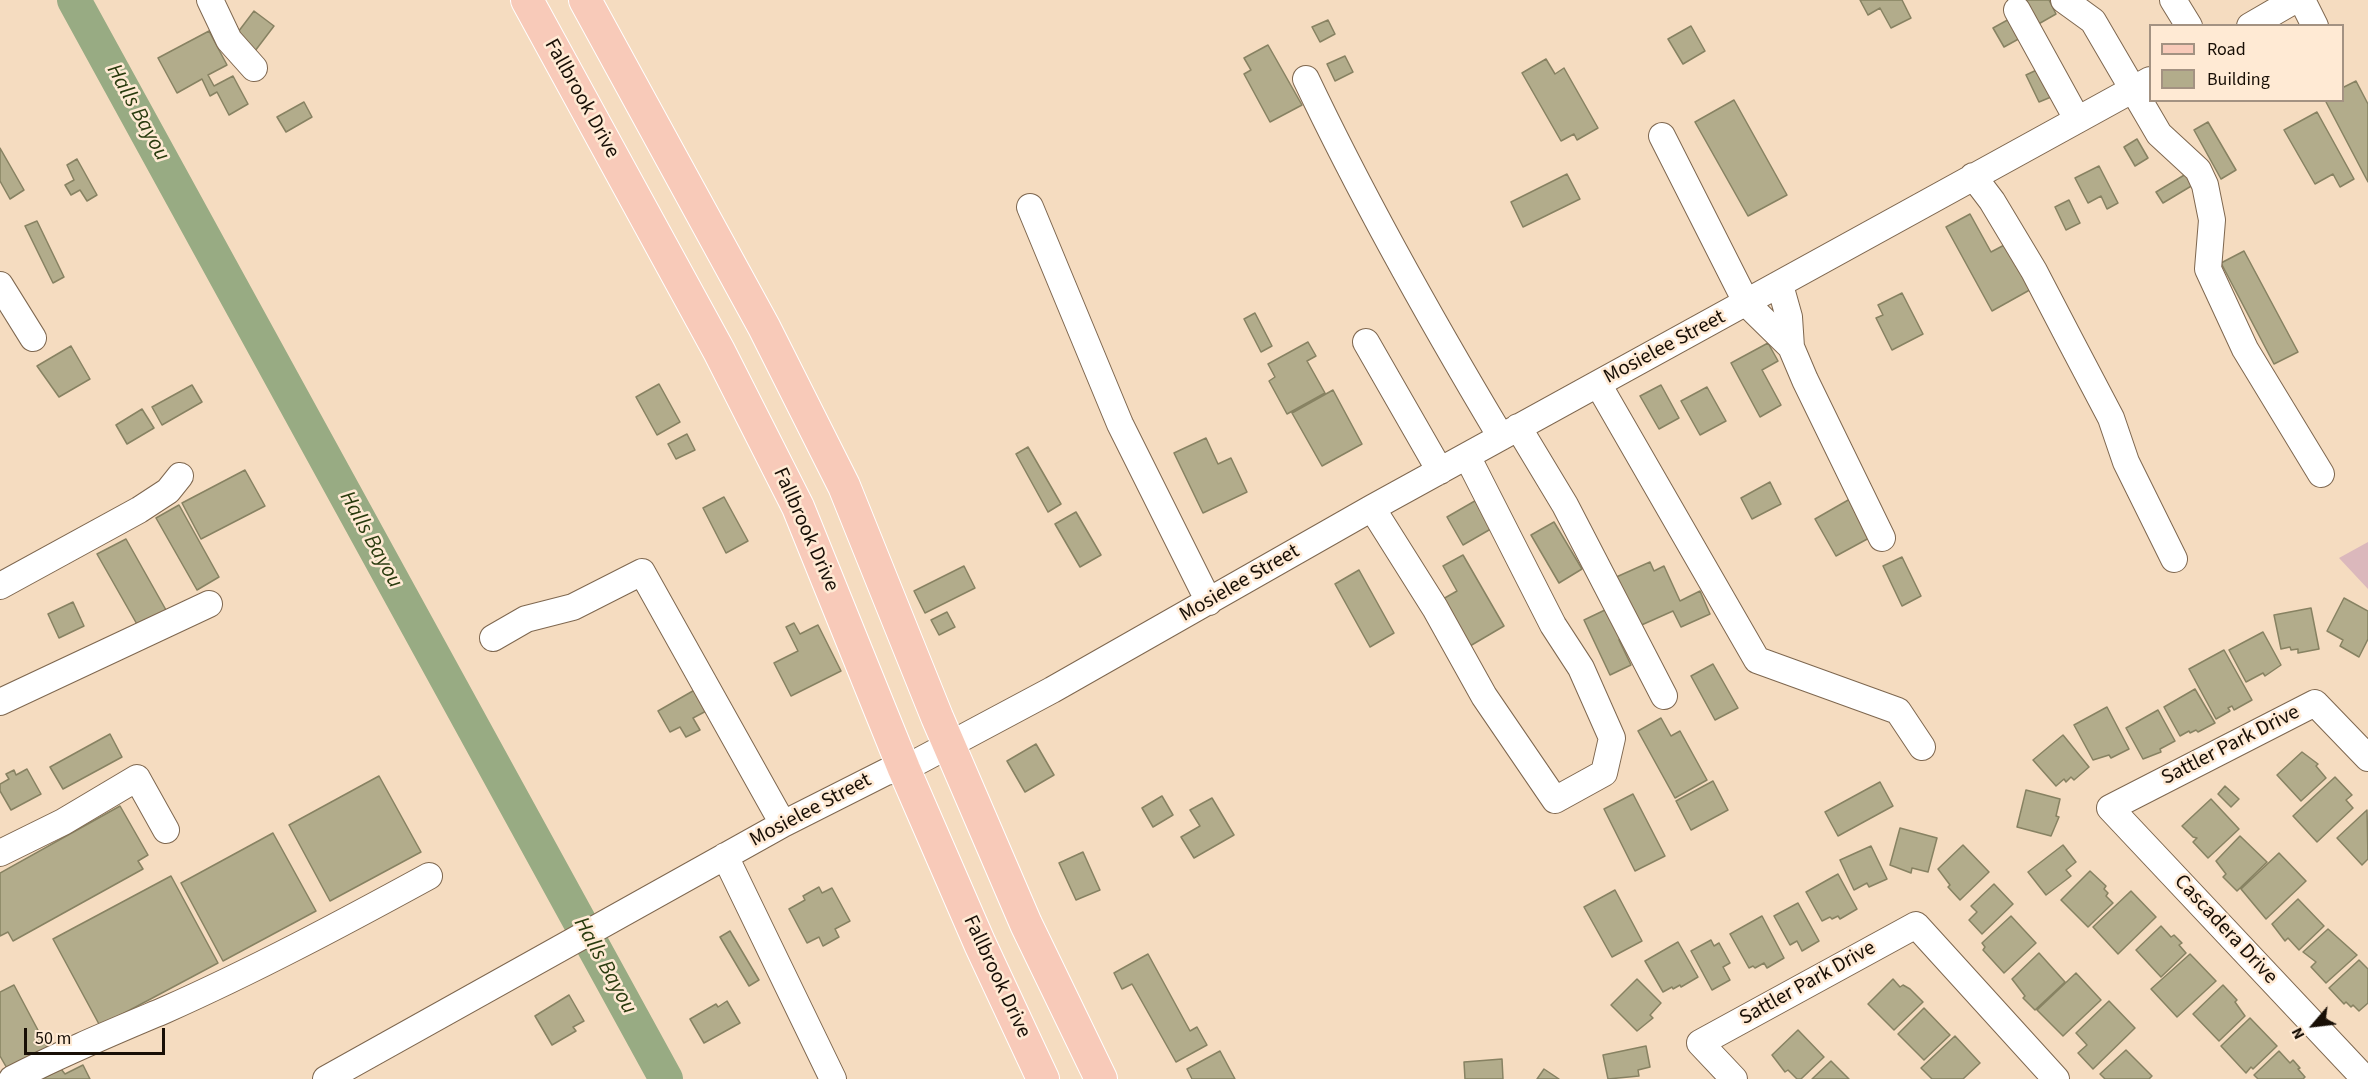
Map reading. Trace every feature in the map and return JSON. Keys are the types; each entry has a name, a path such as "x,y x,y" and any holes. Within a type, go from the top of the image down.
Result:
{"main road":[{"name":"Fallbrook Drive","path":"527,0 719,351 798,507 904,769 980,944 1043,1079"},
{"path":"585,0 764,327 844,486 949,744 1026,924 1101,1079"}],"street":[{"path":"210,0 229,40 254,68"},
{"path":"2064,0 2093,21 2142,85 2159,134 2198,170 2205,185 2212,220 2208,268 2245,350 2322,474"},
{"path":"2173,0 2189,24"},
{"path":"2253,24 2295,0"},
{"path":"2302,0 2314,24"},
{"path":"2017,10 2077,119"},
{"path":"1306,79 1331,132 1401,261 1509,432 1565,505 1664,696"},
{"name":"Mosielee Street","path":"326,1079 783,824 886,772 904,769 1209,602 1509,432 1747,304 1973,176 2142,85"},
{"path":"1662,135 1747,304 1791,347"},
{"path":"1973,176 1992,201 2061,322 2111,418 2126,462 2174,559"},
{"path":"1030,207 1120,424 1209,602"},
{"path":"0,285 33,338"},
{"path":"1780,285 1789,317 1791,347 1882,538"},
{"path":"1366,342 1440,471"},
{"path":"1598,384 1757,660 1898,711 1922,747"},
{"path":"1372,508 1435,608 1484,696 1555,800 1604,773 1612,738 1581,668 1553,625 1467,456"},
{"path":"0,586 139,510 168,491 180,476"},
{"path":"492,638 526,619 573,607 642,572 783,824"},
{"path":"0,702 209,604"},
{"name":"Sattler Park Drive","path":"2110,808 2315,703 2368,758"},
{"path":"0,853 63,822 137,778 166,830"},
{"name":"Cascadera Drive","path":"2110,808 2366,1079"},
{"path":"725,856 833,1079"},
{"path":"12,1079 89,1041 166,1009 247,970 429,876"},
{"name":"Sattler Park Drive","path":"1734,1079 1700,1043 1916,925 2056,1079"}],"shaded area":[{"path":"2368,542 2368,589 2339,558"}],"building":[{"path":"1860,0 1902,0 1911,18 1891,28 1880,8 1868,15"},
{"path":"2021,0 2049,0 2056,14 2035,26"},
{"path":"254,11 274,26 255,51 235,36"},
{"path":"2013,17 2024,36 2004,47 1993,28"},
{"path":"1328,20 1335,34 1320,42 1312,27"},
{"path":"1691,26 1705,51 1683,64 1668,39"},
{"path":"209,31 227,65 208,75 214,86 233,76 248,104 229,115 217,92 210,96 202,79 177,93 158,58"},
{"path":"1268,45 1302,105 1270,122 1244,74 1251,70 1244,58"},
{"path":"1345,56 1353,72 1335,81 1327,64"},
{"path":"1546,59 1555,74 1564,68 1598,128 1577,140 1574,134 1561,141 1522,73"},
{"path":"2043,67 2056,95 2039,102 2026,75"},
{"path":"2356,81 2368,104 2368,182 2326,102 2344,102 2344,87"},
{"path":"1734,100 1787,195 1748,216 1695,122"},
{"path":"304,102 312,117 286,132 277,117"},
{"path":"2317,112 2354,179 2340,187 2333,174 2315,184 2284,130"},
{"path":"2208,122 2236,170 2221,179 2194,130"},
{"path":"2137,139 2148,158 2135,166 2124,147"},
{"path":"0,148 24,190 10,199 0,181"},
{"path":"77,159 97,195 87,201 80,190 71,195 65,185 74,180 67,165"},
{"path":"2099,166 2118,203 2107,209 2101,196 2088,203 2075,178"},
{"path":"2191,171 2198,182 2163,203 2156,192"},
{"path":"1567,174 1580,199 1523,227 1511,202"},
{"path":"2069,200 2080,223 2066,230 2055,207"},
{"path":"1970,214 1991,252 2010,242 2035,287 1992,311 1946,227"},
{"path":"37,221 64,277 53,283 25,226"},
{"path":"2244,251 2298,352 2274,364 2221,263"},
{"path":"1902,293 1923,334 1892,350 1876,318 1883,315 1878,305"},
{"path":"1255,313 1272,346 1261,352 1244,319"},
{"path":"1308,342 1316,356 1307,361 1325,393 1287,414 1269,381 1275,377 1268,364"},
{"path":"1768,343 1778,361 1762,370 1781,405 1760,417 1731,363"},
{"path":"71,346 90,379 59,397 37,366"},
{"path":"659,384 680,422 657,435 636,397"},
{"path":"192,385 202,402 162,425 152,407"},
{"path":"1661,385 1679,418 1659,429 1640,396"},
{"path":"1707,387 1726,421 1700,435 1681,401"},
{"path":"1333,390 1362,444 1322,466 1292,413"},
{"path":"142,409 154,428 127,444 116,425"},
{"path":"687,434 695,450 676,459 668,444"},
{"path":"1206,438 1218,464 1231,458 1247,492 1203,513 1174,453"},
{"path":"1028,447 1061,504 1048,512 1016,454"},
{"path":"245,470 265,506 201,539 182,503"},
{"path":"1770,482 1781,504 1752,519 1741,498"},
{"path":"724,497 748,541 726,553 703,508"},
{"path":"1480,498 1496,526 1463,545 1447,517"},
{"path":"1850,499 1871,537 1836,556 1815,519"},
{"path":"179,505 219,577 197,590 156,518"},
{"path":"1076,512 1101,555 1080,567 1055,524"},
{"path":"1554,522 1582,569 1559,583 1531,535"},
{"path":"126,539 166,610 138,626 97,554"},
{"path":"1463,555 1504,626 1470,646 1443,599 1457,591 1443,566"},
{"path":"1902,557 1921,596 1902,606 1883,566"},
{"path":"1650,562 1654,571 1664,566 1680,601 1700,591 1710,614 1681,627 1673,611 1637,627 1614,578"},
{"path":"964,566 975,588 925,613 914,591"},
{"path":"1359,570 1394,633 1370,647 1335,584"},
{"path":"2344,598 2368,611 2368,639 2359,657 2340,646 2343,640 2327,631"},
{"path":"73,602 84,626 59,638 48,614"},
{"path":"2311,608 2319,649 2298,653 2298,649 2291,650 2290,647 2281,649 2274,615"},
{"path":"1607,609 1626,636 1619,640 1631,665 1610,675 1584,620"},
{"path":"947,612 955,627 939,635 931,620"},
{"path":"794,623 800,634 818,625 841,671 791,696 774,663 798,651 786,627"},
{"path":"2263,632 2281,665 2265,676 2263,673 2246,682 2229,650"},
{"path":"2224,650 2252,700 2234,710 2232,706 2228,708 2230,711 2216,719 2189,669"},
{"path":"1713,664 1738,708 1715,720 1691,676"},
{"path":"698,688 710,709 693,718 700,730 686,737 680,727 670,732 658,711"},
{"path":"2195,689 2215,723 2198,732 2196,730 2190,733 2189,731 2180,736 2164,707"},
{"path":"2107,707 2129,749 2111,758 2109,755 2093,760 2074,725"},
{"path":"2158,710 2175,741 2160,749 2161,752 2143,759 2126,728"},
{"path":"1661,718 1671,736 1680,731 1707,780 1675,798 1638,731"},
{"path":"110,734 122,757 63,789 50,767"},
{"path":"2063,735 2089,767 2074,780 2071,777 2066,782 2064,779 2056,786 2033,760"},
{"path":"1036,744 1054,775 1025,792 1007,761"},
{"path":"2302,752 2318,764 2316,766 2326,778 2301,801 2277,775"},
{"path":"27,769 41,794 11,810 0,791 0,784 9,779 6,774 14,770 16,775"},
{"path":"379,776 421,852 330,901 289,825"},
{"path":"2335,777 2352,795 2346,800 2353,808 2317,842 2293,816"},
{"path":"1713,781 1728,810 1691,830 1676,801"},
{"path":"1880,782 1893,806 1838,836 1825,812"},
{"path":"2225,786 2239,799 2231,807 2218,794"},
{"path":"2026,790 2060,799 2056,816 2059,817 2051,836 2017,827"},
{"path":"1633,794 1665,856 1635,871 1604,809"},
{"path":"1162,796 1173,815 1153,827 1142,808"},
{"path":"1212,798 1234,835 1194,858 1181,837 1200,826 1190,810"},
{"path":"2211,799 2239,829 2208,858 2193,842 2197,838 2182,826"},
{"path":"120,806 148,855 138,861 143,869 13,941 8,932 0,936 0,873"},
{"path":"2367,810 2368,859 2362,865 2337,838"},
{"path":"1900,828 1937,838 1928,872 1912,868 1911,873 1890,865"},
{"path":"273,833 316,911 223,961 181,883"},
{"path":"2240,836 2267,862 2237,891 2223,877 2226,874 2216,861"},
{"path":"1963,845 1989,872 1960,900 1948,887 1950,885 1938,869"},
{"path":"2063,845 2076,862 2066,870 2071,876 2046,895 2028,872"},
{"path":"1871,846 1887,879 1869,887 1867,883 1854,890 1840,860"},
{"path":"1083,852 1100,890 1076,900 1059,863"},
{"path":"2279,853 2306,881 2266,919 2241,889"},
{"path":"2090,871 2106,886 2104,889 2108,893 2106,896 2113,903 2088,927 2061,900"},
{"path":"1838,874 1857,909 1840,919 1838,916 1822,921 1806,892"},
{"path":"171,876 218,963 100,1026 53,939"},
{"path":"1994,884 2013,904 1982,934 1969,920 1977,912 1971,906"},
{"path":"819,887 822,893 832,888 850,921 835,929 839,937 823,946 819,937 807,943 789,909 805,900 803,896"},
{"path":"1615,890 1642,941 1612,957 1584,907"},
{"path":"2131,891 2156,917 2118,954 2093,927"},
{"path":"2298,899 2324,926 2299,950 2288,938 2285,941 2272,924"},
{"path":"1798,903 1819,941 1802,951 1797,941 1790,945 1774,916"},
{"path":"1762,916 1784,958 1767,968 1764,963 1755,968 1753,966 1749,968 1730,934"},
{"path":"2011,916 2036,943 2004,973 1983,950 1985,947 1982,943"},
{"path":"2161,926 2171,937 2174,935 2182,943 2179,945 2186,953 2161,977 2136,950"},
{"path":"2328,929 2357,955 2326,983 2311,967 2316,962 2303,952"},
{"path":"730,931 759,980 749,986 720,937"},
{"path":"1711,940 1714,946 1719,943 1730,963 1723,967 1730,980 1712,990 1691,951"},
{"path":"1678,942 1698,977 1681,987 1680,985 1673,989 1672,987 1663,992 1645,961"},
{"path":"2039,953 2065,982 2035,1010 2023,998 2025,996 2012,979"},
{"path":"1148,954 1190,1031 1197,1027 1207,1045 1176,1062 1132,984 1122,989 1114,973"},
{"path":"2190,954 2216,981 2177,1017 2151,989"},
{"path":"2359,960 2368,969 2368,1003 2359,1011 2353,1005 2351,1007 2346,1002 2344,1004 2329,988"},
{"path":"2076,973 2101,1000 2063,1036 2037,1010"},
{"path":"1637,979 1661,1003 1650,1015 1653,1018 1637,1031 1611,1005"},
{"path":"1893,979 1900,987 1903,985 1910,989 1923,1002 1894,1030 1868,1004"},
{"path":"14,985 48,1049 8,1070 0,1056 0,992"},
{"path":"2223,985 2237,1000 2235,1002 2245,1016 2219,1041 2193,1014"},
{"path":"569,995 584,1021 573,1027 576,1031 552,1045 535,1016"},
{"path":"727,1001 740,1023 704,1043 690,1019 716,1004 718,1007"},
{"path":"2109,1001 2135,1028 2093,1069 2078,1053 2087,1045 2076,1033"},
{"path":"1924,1008 1950,1035 1924,1060 1898,1034"},
{"path":"2250,1018 2277,1046 2246,1073 2221,1046"},
{"path":"1798,1030 1824,1057 1801,1079 1797,1079 1788,1070 1785,1072 1772,1055"},
{"path":"1955,1036 1980,1063 1963,1079 1932,1079 1921,1068"},
{"path":"1646,1046 1650,1067 1638,1070 1639,1076 1608,1079 1603,1055"},
{"path":"2126,1050 2152,1076 2149,1079 2105,1079 2100,1074"},
{"path":"1220,1051 1235,1079 1192,1079 1187,1069"},
{"path":"2279,1051 2290,1063 2293,1060 2300,1068 2298,1069 2305,1077 2303,1079 2258,1079 2254,1075"},
{"path":"1502,1059 1503,1079 1465,1079 1464,1062"},
{"path":"1831,1061 1849,1079 1812,1079"},
{"path":"83,1065 90,1079 42,1079 61,1069 65,1074"},
{"path":"1544,1069 1559,1079 1537,1079"}],"waterway":[{"name":"Halls Bayou","path":"74,0 666,1079"}]}
